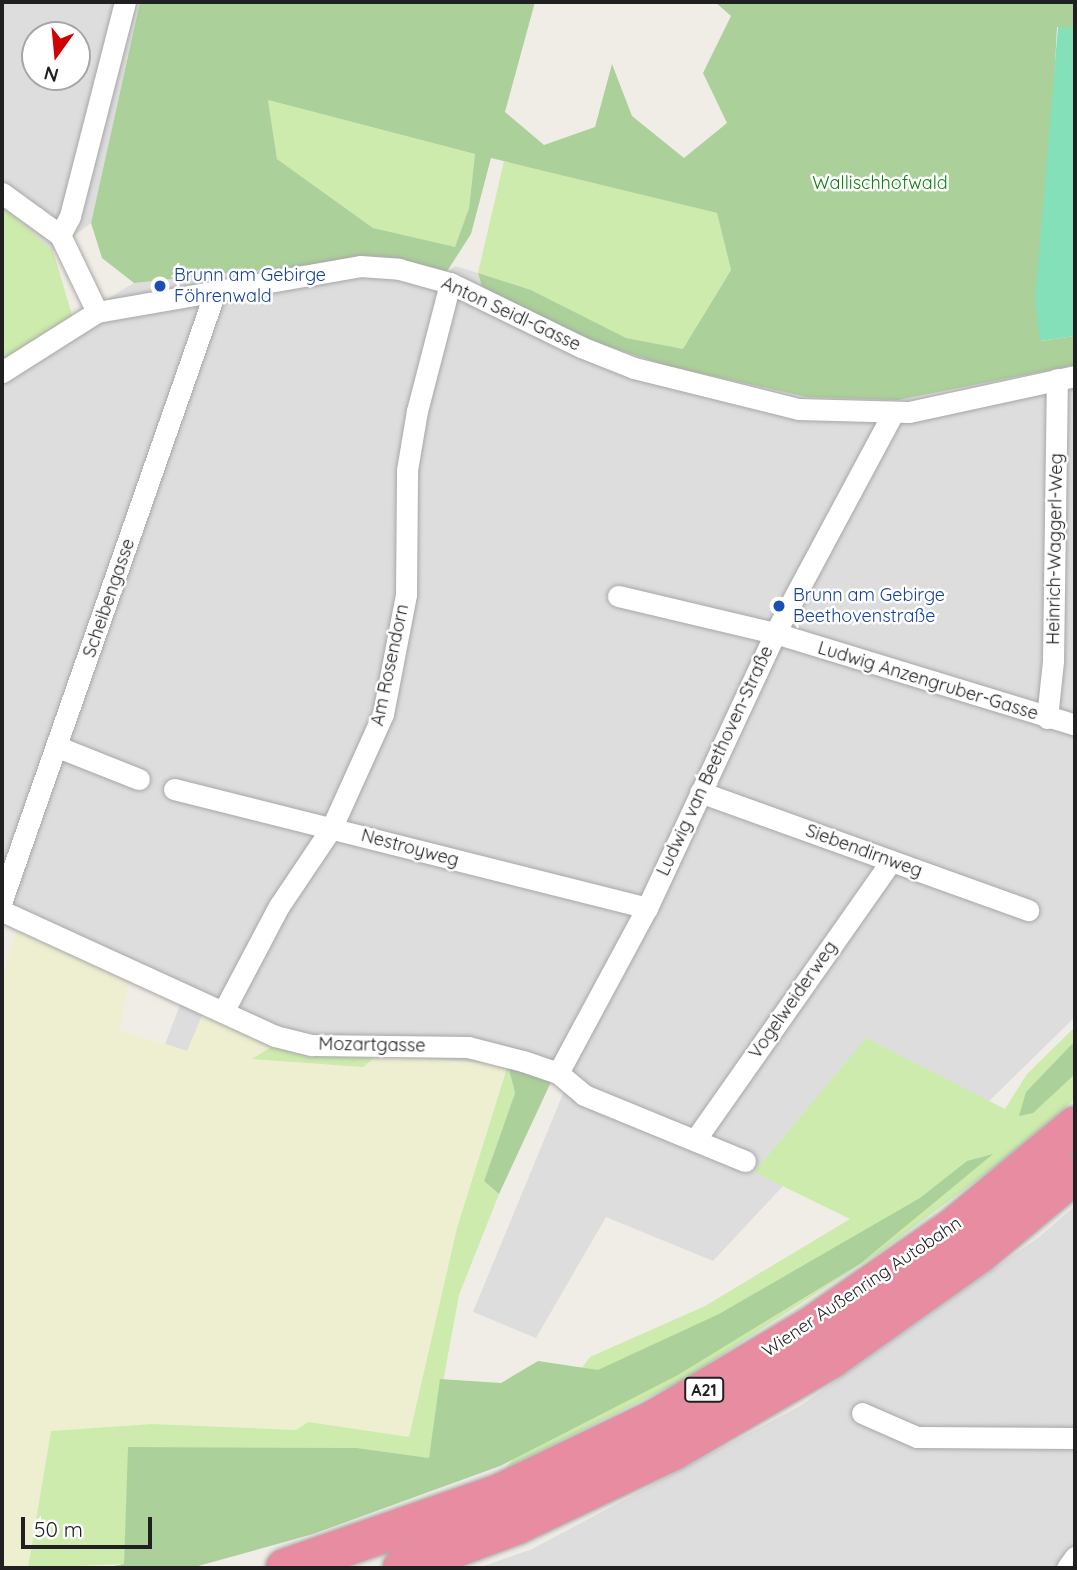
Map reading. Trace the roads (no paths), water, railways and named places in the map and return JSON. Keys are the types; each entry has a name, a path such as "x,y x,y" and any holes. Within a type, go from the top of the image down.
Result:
{"highway":[{"name":"Wiener Außenring Autobahn","path":"285,1568 500,1493 654,1419 810,1327 921,1250 1075,1126"},
{"name":"A21","path":"402,1568 517,1525 673,1451 820,1366 979,1254 1075,1174"}],"street":[{"path":"60,235 70,216 125,2"},
{"path":"2,193 60,235 97,312 2,372"},
{"name":"Anton Seidl-Gasse","path":"97,312 214,295 360,266 399,269 450,283 580,348 645,371 799,410 893,413 1066,378"},
{"name":"Am Rosendorn","path":"223,1012 279,906 332,827 357,780 383,714 406,594 407,470 417,411 450,283"},
{"name":"Scheibengasse","path":"2,900 58,747 214,295"},
{"name":"Heinrich-Waggerl-Weg","path":"1047,718 1054,661 1066,378"},
{"name":"Ludwig van Beethoven-Straße","path":"558,1073 647,908 775,633 893,413"},
{"name":"Ludwig Anzengruber-Gasse","path":"618,596 775,633 1075,725"},
{"path":"58,747 139,779"},
{"name":"Nestroyweg","path":"174,789 332,827 596,898 647,908"},
{"name":"Siebendirnweg","path":"700,792 1028,909"},
{"name":"Vogelweiderweg","path":"695,1140 891,861"},
{"name":"Mozartgasse","path":"2,911 275,1036 312,1045 468,1047 558,1073 584,1095 745,1161"},
{"path":"862,1413 917,1437 1075,1438"},
{"path":"1068,1568 1075,1558"}],"place":[{"name":"Brunn am Gebirge Föhrenwald","path":"160,286"},
{"name":"Brunn am Gebirge Beethovenstraße","path":"779,606"}],"park label":[{"name":"Wallischhofwald","path":"880,183"}]}
